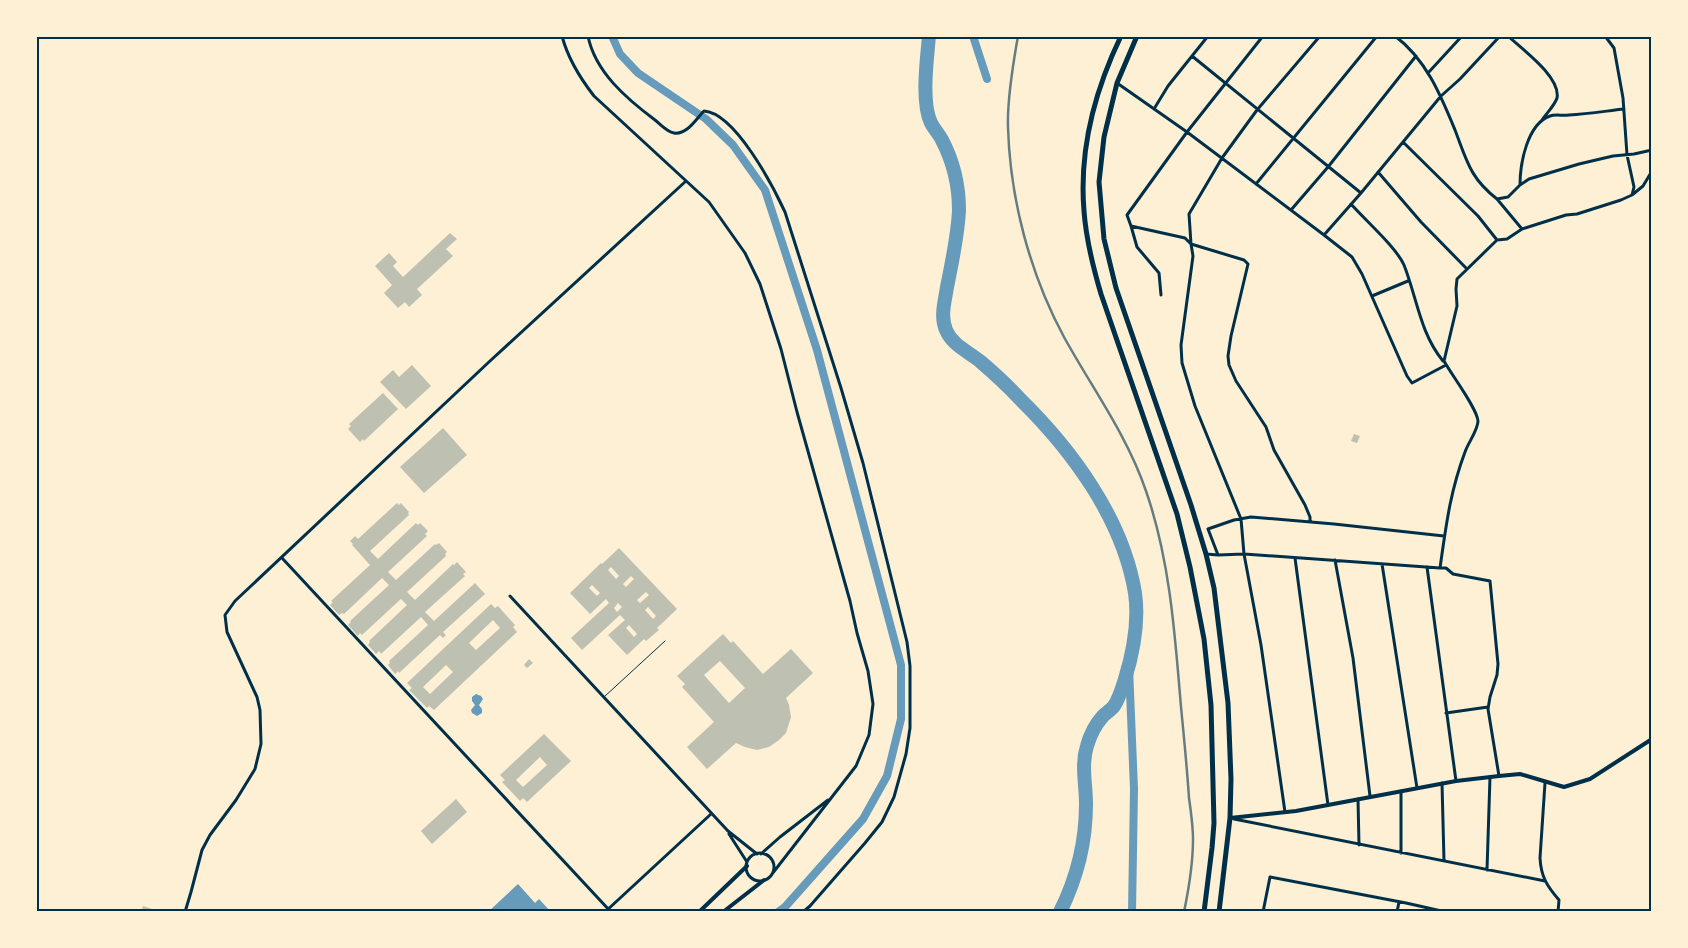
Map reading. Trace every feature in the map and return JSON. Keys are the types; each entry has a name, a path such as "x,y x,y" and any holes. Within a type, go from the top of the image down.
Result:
{"highway":[{"path":"1121,36 1102,81 1088,136 1083,186 1084,211 1092,263 1101,294 1177,514 1190,566 1204,639 1211,705 1214,823 1204,912"},
{"path":"1137,36 1117,82 1104,138 1099,182 1104,239 1116,288 1170,440 1206,554 1214,588 1228,703 1231,779 1230,818 1219,912"}],"street":[{"path":"562,36 572,63 581,80 594,96 709,202 745,253 760,284 781,349 868,671 873,704 869,735 856,766 772,874 723,912"},
{"path":"588,36 590,46 607,76 636,106 665,128 672,133 680,132 689,128 704,111 712,111 723,118 759,164 785,212 863,464 906,642 910,666 910,728 906,754 894,797 882,822 803,912"},
{"path":"1154,108 1168,86 1208,36"},
{"path":"1161,295 1159,274 1137,247 1127,215 1186,132 1263,36"},
{"path":"1285,812 1261,645 1244,554 1241,519 1198,414 1182,363 1181,345 1193,256 1189,214 1222,158 1257,110 1320,36"},
{"path":"1256,184 1377,36"},
{"path":"1396,36 1416,56 1428,73 1441,96 1468,165 1483,188 1497,199 1522,229"},
{"path":"1428,73 1462,36"},
{"path":"1324,234 1361,193 1441,96 1500,36"},
{"path":"1508,36 1543,68 1557,88 1557,100 1532,132 1526,146 1520,170 1520,185"},
{"path":"1605,36 1614,48 1624,109 1627,155 1634,187 1632,195"},
{"path":"1192,56 1361,193"},
{"path":"1292,210 1416,56"},
{"path":"1117,82 1292,210 1352,257 1362,274 1407,376 1412,383 1446,365"},
{"path":"1541,122 1550,116 1624,109"},
{"path":"1402,142 1478,216 1497,240"},
{"path":"1497,199 1508,197 1529,179 1579,164 1652,150"},
{"path":"1444,361 1457,306 1457,279 1497,240 1507,239 1522,229 1621,200 1632,195 1643,186 1652,171"},
{"path":"1378,172 1421,222 1467,269"},
{"path":"185,912 202,850 210,835 236,800 255,769 261,744 260,710 257,697 226,632 225,615 235,601 400,445 686,181"},
{"path":"1351,204 1396,252 1403,264 1426,334 1478,420 1476,431 1469,440 1453,484 1440,568"},
{"path":"1131,226 1185,238 1191,244 1244,260 1248,264 1231,336 1228,356 1229,364 1236,381 1266,427 1274,450 1305,505 1310,522"},
{"path":"1372,296 1408,280"},
{"path":"1218,555 1208,529 1251,517 1444,536"},
{"path":"1206,554 1244,554 1446,568 1453,574 1490,581 1498,664 1497,675 1488,707 1499,776"},
{"path":"282,558 610,910"},
{"path":"1294,558 1328,805"},
{"path":"1335,560 1353,658 1370,796"},
{"path":"1382,564 1417,788"},
{"path":"1427,567 1456,781"},
{"path":"510,596 728,832 772,861 774,867 772,874"},
{"path":"1446,713 1488,707"},
{"path":"1230,818 1328,805 1442,783 1520,774 1545,783 1564,787 1590,779 1652,739"},
{"path":"1487,870 1490,777"},
{"path":"1442,783 1444,861"},
{"path":"1545,783 1540,858 1541,870 1548,887 1559,900 1558,912"},
{"path":"1401,790 1401,853"},
{"path":"699,912 747,864 751,857 759,854 833,796"},
{"path":"1358,799 1359,845"},
{"path":"605,912 610,910 711,814"},
{"path":"1230,818 1545,881"},
{"path":"728,832 747,864 747,872 751,878 758,881 764,880"},
{"path":"1263,912 1270,877 1446,912"},
{"path":"1397,912 1399,902"}],"lane":[{"path":"604,698 665,641"}],"water":[{"path":"476,694 483,699 479,705 482,713 477,716 471,710 475,705 472,697"},
{"path":"518,884 535,903 539,899 551,912 488,912"}],"building":[{"path":"450,233 457,239 446,249 453,256 417,289 422,295 409,307 405,302 398,308 384,293 392,285 375,266 389,253 397,262 393,266 403,277"},
{"path":"412,365 431,386 406,409 380,382 393,370 399,377"},
{"path":"383,393 398,409 364,441 363,439 360,442 348,429 351,426 349,424"},
{"path":"443,428 467,455 424,493 400,467"},
{"path":"1354,434 1360,436 1357,443 1351,441"},
{"path":"397,503 399,505 401,503 409,512 409,515 370,551 378,559 416,523 418,525 420,523 428,531 425,534 427,536 388,572 396,580 435,544 439,543 447,552 446,556 407,592 415,600 453,564 457,562 466,572 463,574 465,576 425,612 434,621 475,583 485,594 443,632 446,635 443,638 440,635 399,673 398,671 395,674 388,665 389,661 428,625 421,617 381,654 379,651 376,654 368,645 369,641 407,605 401,599 362,635 360,633 358,636 348,625 389,585 382,578 344,614 339,615 330,605 333,602 331,601 370,565 350,541 355,536 358,539"},
{"path":"619,548 677,609 657,628 659,630 646,641 644,639 627,655 608,635 625,620 620,615 582,650 571,638 609,603 606,599 590,614 570,593","holes":["611,567 619,576 616,579 608,570","631,576 634,579 626,587 623,584","592,585 600,593 597,596 589,588","646,592 649,595 640,603 637,600","618,603 622,607 617,612 614,608","648,607 656,616 653,619 645,610","629,625 637,634 634,637 626,628"]},
{"path":"491,604 495,608 498,606 515,625 513,627 517,632 434,710 429,706 427,708 409,690 412,688 407,683","holes":["493,620 500,628 476,650 469,643","446,665 453,672 430,694 423,687"]},
{"path":"723,634 731,643 733,641 763,674 791,649 813,673 786,698 791,717 786,733 779,740 769,747 757,750 736,743 707,769 687,747 714,722 682,687 685,684 677,676","holes":["720,661 745,688 729,703 704,675"]},
{"path":"529,659 533,663 527,668 524,665"},
{"path":"544,734 571,761 527,802 523,798 520,801 502,782 505,780 500,775","holes":["540,757 547,765 523,787 516,780"]},
{"path":"456,799 467,812 432,844 421,831"},
{"path":"143,906 158,911 158,912 141,912"}],"waterway":[{"path":"612,36 620,54 638,73 706,119 733,145 765,190 817,350 901,665 901,719 887,776 863,819 785,907 778,912"},
{"path":"929,36 925,92 926,104 931,123 941,138 949,156 957,182 959,201 956,239 944,308 944,325 952,340 1001,380 1058,440 1076,463 1107,513 1119,539 1129,566 1135,593 1134,637 1125,679 1116,703 1093,730 1085,753 1086,818 1082,846 1076,873 1060,912"},
{"path":"973,36 987,79"},
{"path":"1129,667 1134,789 1132,912"}],"railway":[{"path":"1018,36 1009,93 1008,127 1013,181 1024,235 1041,288 1052,313 1119,431 1138,470 1161,544 1174,625 1193,829 1189,885 1184,912"}]}
